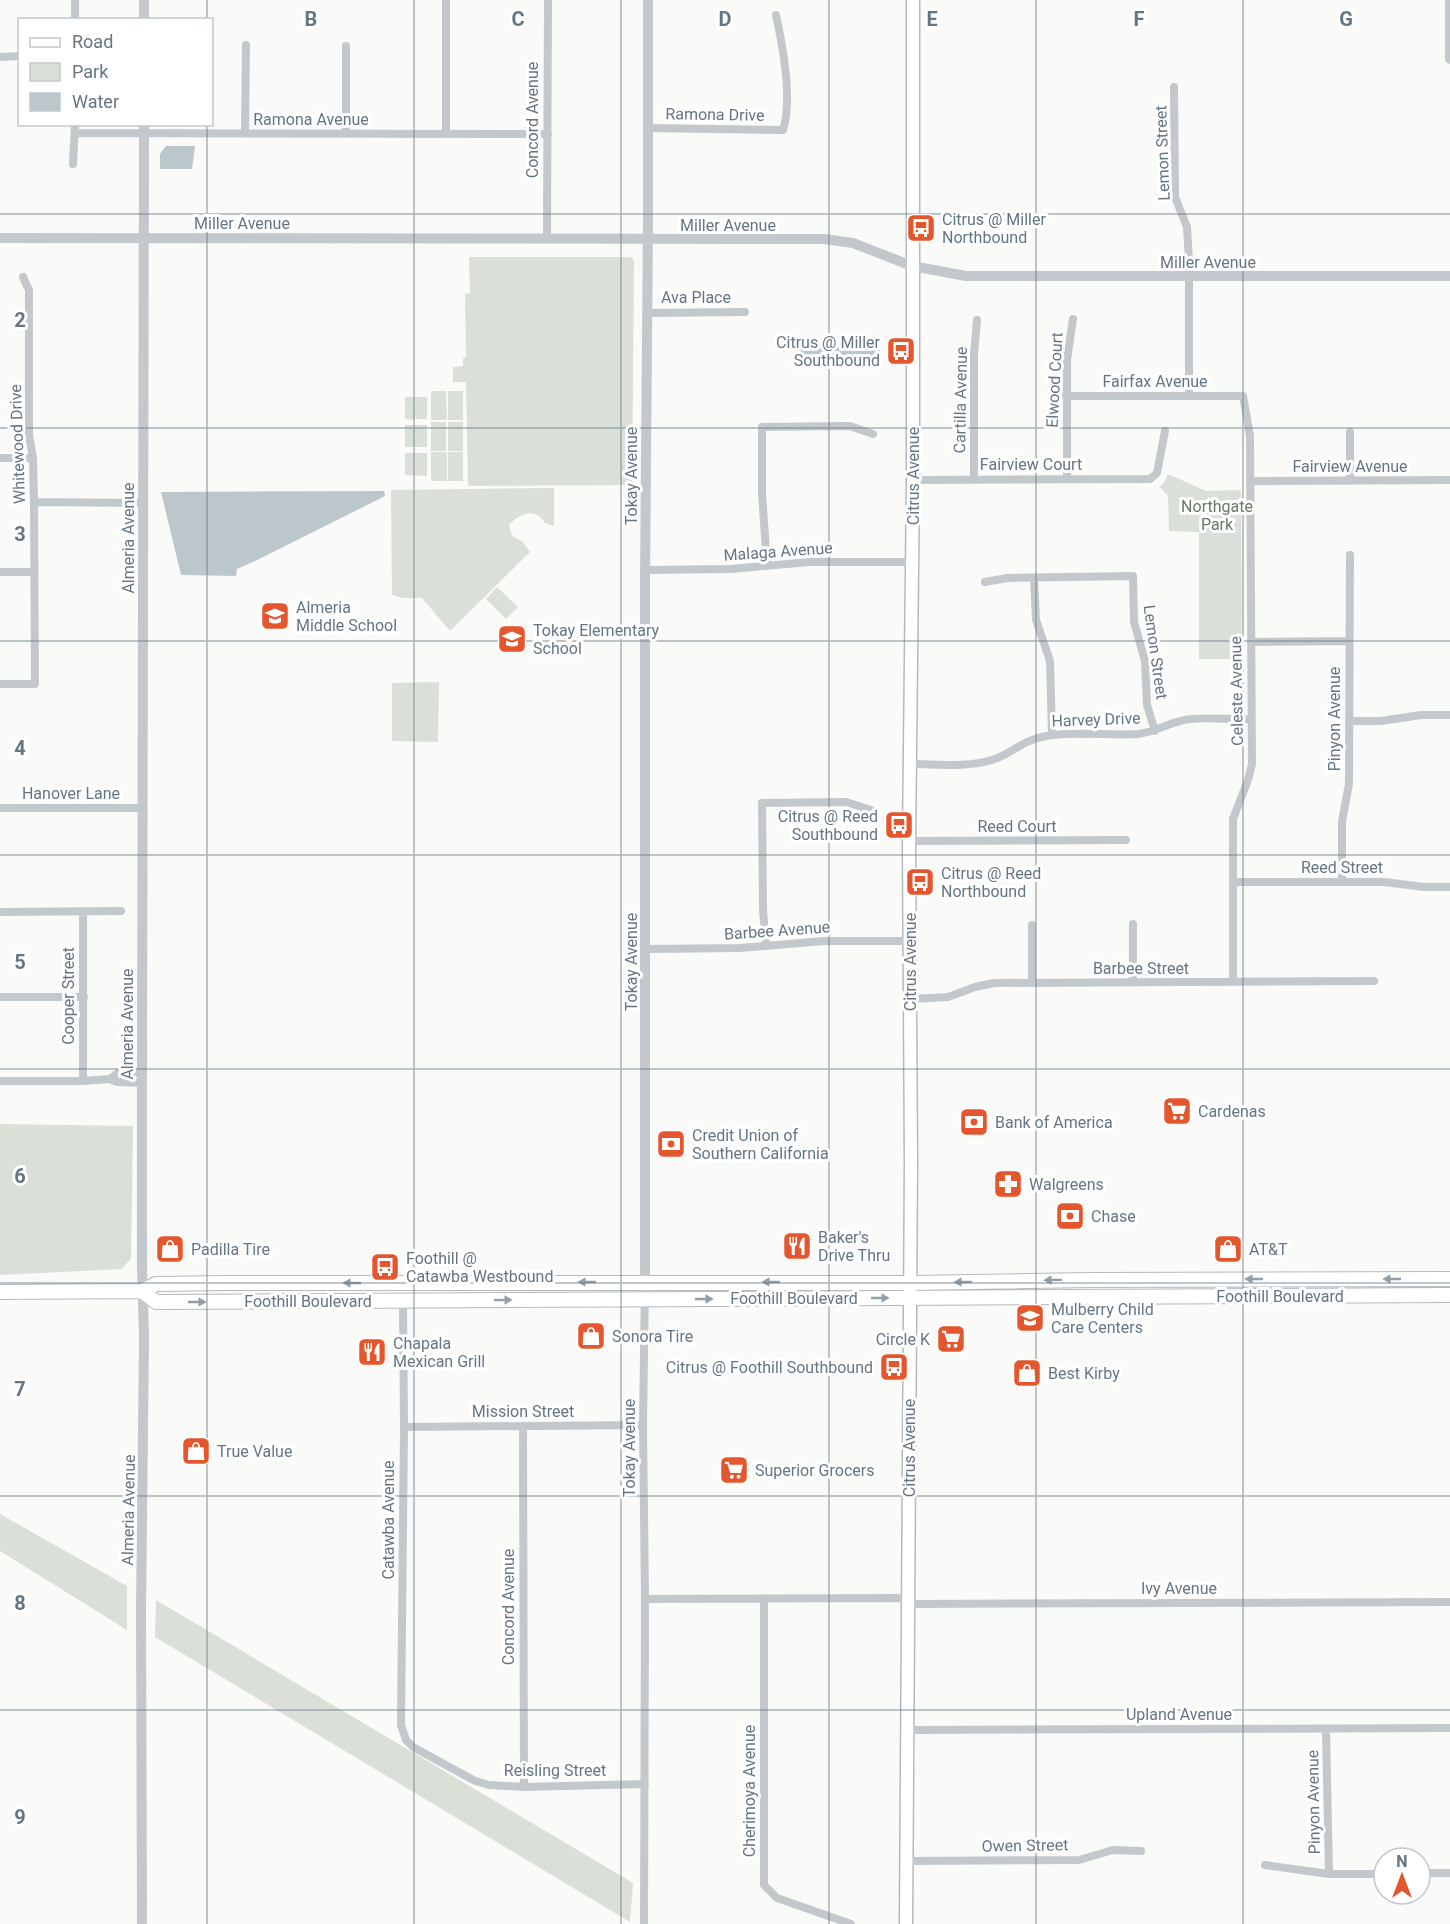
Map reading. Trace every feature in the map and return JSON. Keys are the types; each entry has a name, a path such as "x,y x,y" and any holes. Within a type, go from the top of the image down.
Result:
{"main road":[{"name":"Citrus Avenue","path":"906,1924 913,0"},
{"path":"1123,1297 1136,1289 1196,1288 1203,1286 1207,1279"},
{"name":"Foothill Boulevard","path":"0,1292 142,1291 156,1284 910,1283 1450,1279"},
{"name":"Foothill Boulevard","path":"142,1291 156,1302 1450,1295"}],"street":[{"path":"75,0 75,18"},
{"path":"144,0 144,18"},
{"path":"446,0 446,134"},
{"name":"Concord Avenue","path":"547,239 548,0"},
{"name":"Tokay Avenue","path":"644,1924 643,1425 648,0"},
{"path":"1450,0 1450,58"},
{"name":"Ramona Drive","path":"647,128 783,130 786,118 786,72 776,15"},
{"path":"245,133 246,45"},
{"path":"346,46 346,134"},
{"path":"0,57 18,57"},
{"name":"Lemon Street","path":"1174,87 1175,197 1186,227 1189,277 1189,396"},
{"path":"74,164 75,129"},
{"name":"Ramona Avenue","path":"75,129 245,133 548,134"},
{"name":"Almeria Avenue","path":"142,1924 144,129"},
{"name":"Miller Avenue","path":"0,238 824,239 853,243 912,266 966,276 1450,276"},
{"name":"Whitewood Drive","path":"0,684 35,684 33,458 29,435 30,291 23,277"},
{"name":"Ava Place","path":"647,313 746,312"},
{"name":"Elwood Court","path":"1067,479 1067,360 1073,319"},
{"name":"Cartilla Avenue","path":"974,480 974,354 977,320"},
{"name":"Fairfax Avenue","path":"1066,396 1243,396"},
{"name":"Celeste Avenue","path":"1233,982 1233,819 1252,764 1250,436 1243,396"},
{"path":"767,566 762,493 762,427 850,426 873,434"},
{"name":"Fairview Court","path":"913,480 1150,479 1157,472 1165,431"},
{"path":"1350,432 1350,481"},
{"path":"0,458 33,458"},
{"name":"Fairview Avenue","path":"1250,482 1450,480"},
{"path":"34,502 143,503"},
{"name":"Pinyon Avenue","path":"1342,882 1342,821 1349,784 1350,555"},
{"name":"Malaga Avenue","path":"645,570 730,570 809,562 912,562"},
{"path":"0,572 33,572"},
{"name":"Lemon Street","path":"1035,578 1133,576 1134,622 1145,661 1147,705 1155,731"},
{"path":"985,582 1007,578 1035,578 1036,620 1050,661 1052,735"},
{"path":"1251,642 1349,641"},
{"path":"1349,721 1381,721 1421,715 1450,715"},
{"name":"Harvey Drive","path":"910,764 984,763 1031,740 1052,735 1137,734 1155,731 1190,719 1251,719"},
{"path":"766,945 763,909 762,803 846,802 874,811"},
{"name":"Hanover Lane","path":"0,808 142,808"},
{"name":"Reed Court","path":"909,841 1126,840"},
{"name":"Reed Street","path":"1233,882 1384,882 1424,887 1450,887"},
{"path":"0,912 120,911"},
{"name":"Cooper Street","path":"82,1081 83,912"},
{"path":"1133,924 1133,983"},
{"path":"1032,925 1032,983"},
{"name":"Barbee Avenue","path":"646,949 740,948 824,941 909,941"},
{"name":"Barbee Street","path":"910,999 948,997 994,983 1374,981"},
{"path":"0,997 84,997"},
{"path":"0,1081 82,1081 110,1079 118,1073 142,1078"},
{"name":"Catawba Avenue","path":"403,1301 401,1725 406,1740"},
{"name":"Mission Street","path":"404,1427 643,1425"},
{"name":"Concord Avenue","path":"523,1426 524,1787"},
{"name":"Ivy Avenue","path":"645,1599 1450,1602"},
{"name":"Cherimoya Avenue","path":"765,1599 764,1885 777,1898 851,1924"},
{"name":"Upland Avenue","path":"908,1730 1450,1728"},
{"name":"Pinyon Avenue","path":"1326,1729 1329,1874"},
{"name":"Reisling Street","path":"406,1740 413,1748 475,1781 489,1785 524,1787 645,1784"},
{"name":"Owen Street","path":"907,1861 1079,1860 1113,1850 1141,1851"},
{"path":"1265,1865 1329,1874 1372,1874"},
{"path":"1432,1874 1450,1873"}],"green space":[{"path":"469,257 630,257 634,260 632,485 468,486 466,382 453,382 453,367 463,366 463,358 466,357 465,294 470,293"},
{"path":"431,391 446,391 447,420 431,420"},
{"path":"448,391 463,391 463,420 448,420"},
{"path":"405,397 427,397 427,419 416,419 416,414 415,420 405,419"},
{"path":"431,422 446,422 446,451 431,451"},
{"path":"448,422 463,422 463,451 448,451"},
{"path":"405,425 427,425 427,447 405,447"},
{"path":"431,452 447,452 447,481 431,481"},
{"path":"448,452 463,452 463,481 448,481"},
{"path":"405,453 427,453 427,476 405,475"},
{"name":"Northgate Park","path":"1168,474 1206,491 1241,490 1242,659 1199,659 1199,532 1169,531 1168,496 1159,486 1163,484"},
{"path":"554,488 554,526 545,523 532,513 518,517 509,525 512,536 522,541 530,552 450,631 422,598 402,598 392,595 391,490"},
{"path":"497,587 518,607 506,619 486,599"},
{"path":"439,682 438,742 392,741 392,683"},
{"path":"0,1124 133,1126 131,1259 121,1269 0,1275"},
{"path":"0,1514 127,1586 127,1630 0,1551"},
{"path":"156,1600 633,1883 630,1922 155,1637"}],"water":[{"path":"166,146 195,146 192,169 160,169 160,154"},
{"path":"796,347 880,348 880,366 796,366"},
{"path":"384,491 385,496 237,569 236,576 181,575 161,492"}],"place":[{"name":"Citrus @ Miller Northbound","path":"921,228"},
{"name":"Citrus @ Miller Southbound","path":"901,351"},
{"name":"Almeria Middle School","path":"275,616"},
{"name":"Tokay Elementary School","path":"512,639"},
{"name":"Citrus @ Reed Southbound","path":"899,825"},
{"name":"Citrus @ Reed Northbound","path":"920,882"},
{"name":"Cardenas","path":"1177,1111"},
{"name":"Bank of America","path":"974,1122"},
{"name":"Credit Union of Southern California","path":"671,1144"},
{"name":"Walgreens","path":"1008,1184"},
{"name":"Chase","path":"1070,1216"},
{"name":"Baker's Drive Thru","path":"797,1246"},
{"name":"Padilla Tire","path":"170,1249"},
{"name":"AT&T","path":"1228,1249"},
{"name":"Foothill @ Catawba Westbound","path":"385,1267"},
{"name":"Mulberry Child Care Centers","path":"1030,1318"},
{"name":"Sonora Tire","path":"591,1336"},
{"name":"Circle K","path":"951,1339"},
{"name":"Chapala Mexican Grill","path":"372,1352"},
{"name":"Citrus @ Foothill Southbound","path":"894,1367"},
{"name":"Best Kirby","path":"1027,1373"},
{"name":"True Value","path":"196,1451"},
{"name":"Superior Grocers","path":"734,1470"}]}
